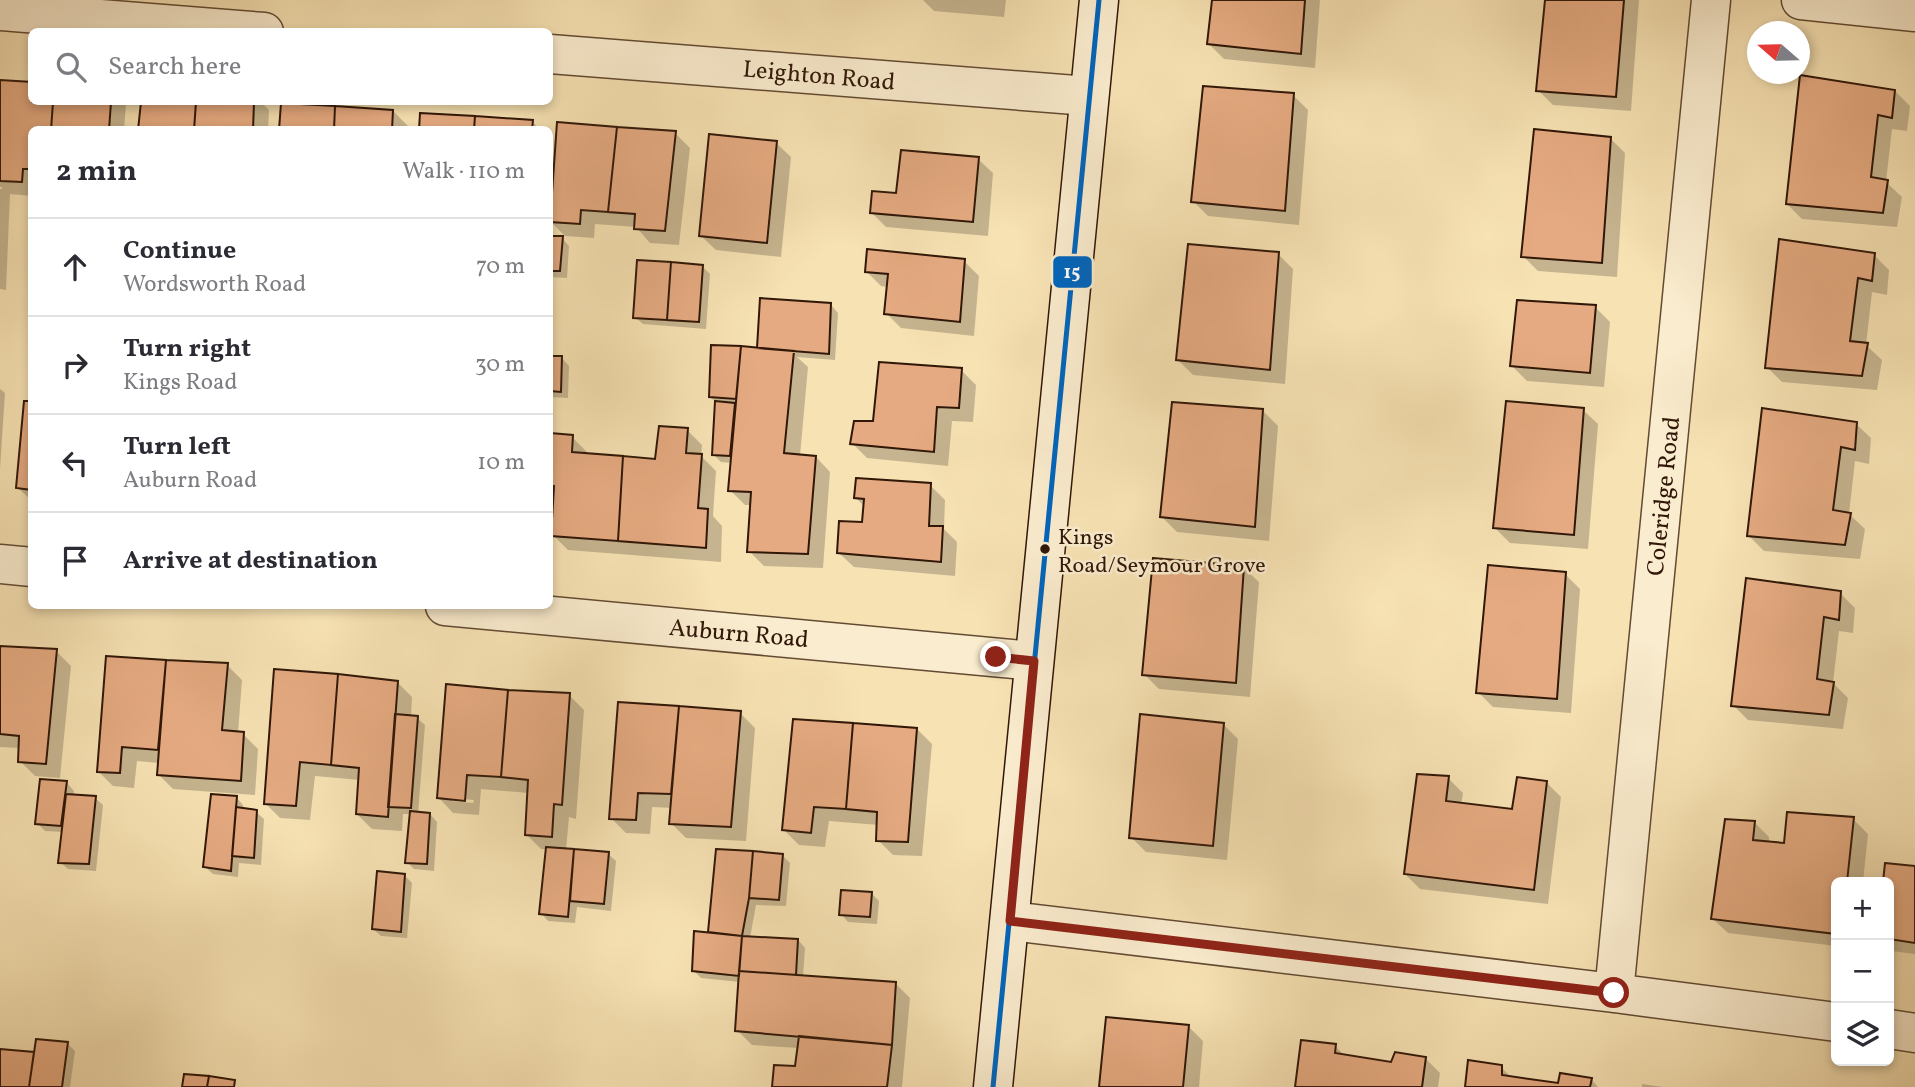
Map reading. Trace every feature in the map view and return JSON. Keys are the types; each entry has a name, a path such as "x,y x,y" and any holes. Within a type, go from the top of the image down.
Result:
{"street":[{"path":"993,1087 1099,0"},
{"name":"Coleridge Road","path":"1614,993 1711,0"},
{"path":"1801,0 1915,12"},
{"path":"0,11 214,28"},
{"name":"Leighton Road","path":"553,54 1088,96"},
{"path":"0,564 28,567"},
{"name":"Auburn Road","path":"477,609 1034,661"},
{"path":"1010,921 1614,993 1831,1022"},
{"path":"1894,1031 1915,1033"}],"building":[{"path":"1212,0 1305,0 1301,54 1207,44"},
{"path":"1545,0 1624,0 1616,97 1536,91"},
{"path":"1810,77 1895,90 1892,118 1878,115 1871,177 1888,180 1883,213 1786,204 1799,84 1810,84"},
{"path":"0,80 28,82 28,105 53,105 51,126 28,126 28,169 23,169 22,182 0,181"},
{"path":"1203,86 1294,93 1285,211 1191,202"},
{"path":"53,105 111,105 109,126 51,126"},
{"path":"141,105 196,105 194,126 138,126"},
{"path":"196,105 254,105 253,126 194,126"},
{"path":"281,105 335,106 334,126 279,126"},
{"path":"335,106 393,110 392,126 334,126"},
{"path":"420,113 475,116 474,126 419,126"},
{"path":"475,116 533,120 532,126 474,126"},
{"path":"557,122 617,127 608,212 581,210 580,224 553,222"},
{"path":"617,127 676,131 665,231 634,229 635,214 608,212"},
{"path":"1534,129 1611,137 1602,263 1521,257"},
{"path":"709,134 777,141 767,243 699,236"},
{"path":"901,150 979,157 973,222 870,213 872,191 896,193"},
{"path":"553,236 563,236 560,271 553,271"},
{"path":"1779,239 1875,253 1872,281 1858,278 1850,341 1868,343 1862,376 1765,368"},
{"path":"1188,244 1279,252 1270,370 1176,360"},
{"path":"867,249 965,259 960,322 884,314 888,274 865,272"},
{"path":"637,260 671,262 667,320 633,318"},
{"path":"671,262 703,265 699,322 667,320"},
{"path":"760,298 831,303 829,354 757,348"},
{"path":"1517,300 1596,305 1590,373 1510,366"},
{"path":"711,345 741,346 736,399 709,397"},
{"path":"741,346 794,351 784,453 816,456 808,554 747,552 751,492 728,491"},
{"path":"553,356 562,356 561,392 553,391"},
{"path":"879,362 962,368 959,408 937,407 934,452 850,444 854,421 873,421"},
{"path":"24,401 28,401 28,490 16,488"},
{"path":"715,401 735,403 730,456 712,455"},
{"path":"1506,401 1584,408 1574,535 1493,528"},
{"path":"1172,402 1263,409 1255,527 1160,517"},
{"path":"1762,408 1857,422 1855,450 1841,447 1833,510 1851,513 1845,545 1747,536"},
{"path":"659,426 688,428 686,453 702,454 698,508 708,509 706,548 618,541 623,456 655,459"},
{"path":"553,433 573,435 572,452 623,456 618,541 553,536"},
{"path":"856,478 931,483 929,526 943,526 941,562 837,553 839,521 862,522 864,499 854,498"},
{"path":"1153,558 1244,566 1236,683 1142,675"},
{"path":"1488,565 1566,572 1557,699 1476,693"},
{"path":"1746,578 1841,591 1839,620 1824,617 1817,679 1834,682 1829,715 1731,706"},
{"path":"0,646 57,649 46,764 18,762 19,736 0,734"},
{"path":"106,656 166,660 158,750 122,747 120,773 97,772"},
{"path":"166,660 228,663 222,730 244,732 241,781 157,775"},
{"path":"274,669 338,674 331,765 300,762 296,806 264,804"},
{"path":"338,674 398,681 388,817 356,814 359,768 331,765"},
{"path":"446,684 508,690 501,777 467,775 465,801 437,798"},
{"path":"508,690 570,693 562,805 554,804 552,837 525,835 528,780 501,777"},
{"path":"618,702 679,706 671,794 638,793 636,820 609,819"},
{"path":"679,706 741,711 731,827 669,824"},
{"path":"395,714 418,716 411,808 388,807"},
{"path":"1140,714 1224,723 1213,846 1129,838"},
{"path":"793,719 853,723 846,809 814,807 811,833 782,830"},
{"path":"853,723 917,728 908,842 876,841 877,812 846,809"},
{"path":"1417,774 1449,776 1446,801 1512,809 1517,777 1547,781 1534,890 1404,874"},
{"path":"40,779 67,781 61,826 35,824"},
{"path":"66,794 96,796 89,864 58,863"},
{"path":"211,794 237,796 231,871 203,867"},
{"path":"236,807 257,810 254,858 232,856"},
{"path":"410,811 430,813 427,864 405,863"},
{"path":"1787,812 1854,817 1848,877 1831,877 1831,933 1711,919 1725,819 1755,821 1753,840 1784,843"},
{"path":"546,847 574,849 568,917 539,914"},
{"path":"574,849 609,852 604,904 570,901"},
{"path":"716,849 753,851 742,936 708,932"},
{"path":"753,851 783,854 779,900 749,898"},
{"path":"1885,863 1915,866 1915,943 1894,940 1894,877 1884,877"},
{"path":"377,871 405,874 401,932 372,929"},
{"path":"841,890 872,892 870,917 839,915"},
{"path":"694,931 742,936 739,976 692,971"},
{"path":"742,936 798,939 796,975 739,971"},
{"path":"739,971 896,982 892,1045 735,1031"},
{"path":"1106,1017 1189,1025 1183,1087 1099,1087"},
{"path":"799,1036 892,1045 887,1087 772,1087 774,1065 795,1066"},
{"path":"36,1039 68,1042 62,1087 29,1087"},
{"path":"1301,1040 1336,1044 1335,1053 1391,1062 1395,1052 1426,1057 1422,1087 1295,1087"},
{"path":"0,1049 34,1052 29,1087 0,1087"},
{"path":"1468,1060 1502,1065 1502,1075 1558,1083 1560,1073 1592,1078 1590,1087 1465,1087"},
{"path":"184,1074 209,1076 207,1087 182,1087"},
{"path":"209,1076 235,1080 234,1087 207,1087"}],"transit line":[{"name":"15","path":"993,1087 1099,0"}],"place":[{"name":"Kings Road/Seymour Grove","path":"1045,549"}],"route":[{"path":"996,657 1034,661 1010,921 1614,993"}]}
